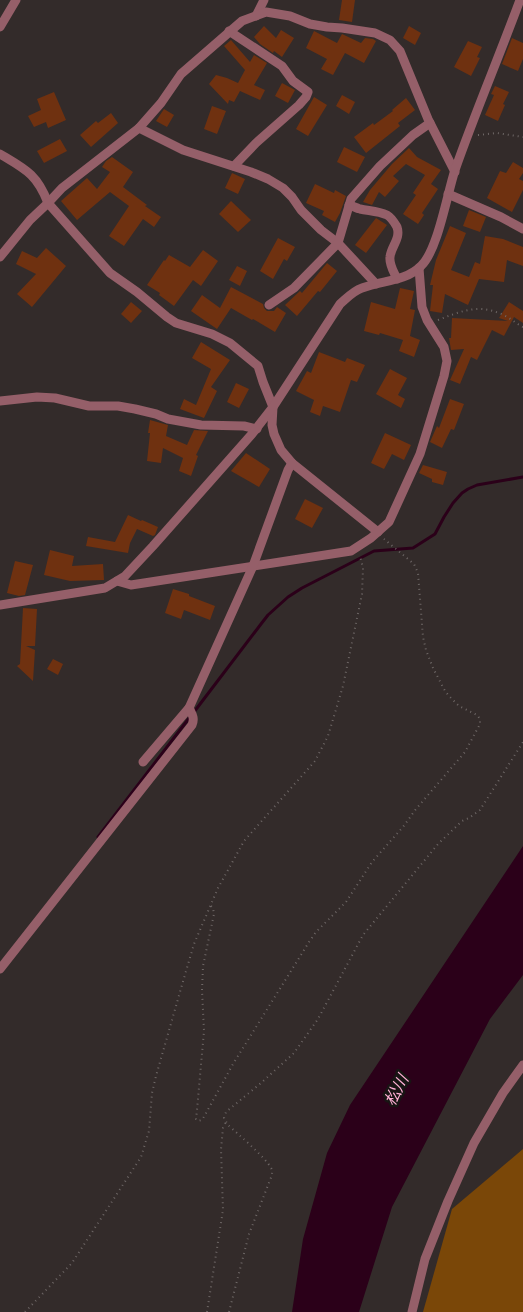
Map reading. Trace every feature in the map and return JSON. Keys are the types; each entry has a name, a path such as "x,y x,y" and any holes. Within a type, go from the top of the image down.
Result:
{"street":[{"path":"0,27 16,0"},
{"path":"256,16 264,0"},
{"path":"0,605 105,588 125,576 273,407 340,304 360,288 405,277 419,268 426,259 434,242 455,172 520,0"},
{"path":"0,257 30,220 62,188 139,128 161,104 181,74 242,21 266,12 290,16 310,24 375,33 390,40 400,51 430,123 455,172"},
{"path":"229,31 282,66 293,81 308,92 306,98 256,143 234,166"},
{"path":"269,305 294,288 338,243 351,199 372,175 413,135 430,123"},
{"path":"139,128 183,150 234,166 268,179 283,188 301,210 321,230 338,243 376,284"},
{"path":"0,154 32,174 44,191 48,203 110,273 137,292 166,317 176,323 212,334 230,343 258,366 273,407 272,425 281,450 292,463 378,532"},
{"path":"448,194 501,217 523,229"},
{"path":"349,205 378,212 390,217 394,221 398,231 397,240 389,259 398,279"},
{"path":"117,581 131,585 351,551 389,522 420,454 444,376 447,360 444,347 427,320 422,307 419,268"},
{"path":"0,401 37,397 55,398 89,406 118,406 135,409 201,426 244,426 256,428"},
{"path":"144,762 189,708 252,566 292,463"},
{"path":"0,968 192,724 194,716 189,708"},
{"path":"412,1312 425,1259 474,1143 503,1093 523,1065"}],"path":[{"path":"468,136 496,133 523,137"},
{"path":"430,324 474,308 498,312 523,327"},
{"path":"210,906 213,908 214,914 202,974 204,1031 196,1120 198,1121 202,1120 238,1056 316,932 346,902 372,862 461,757 480,724 480,719 477,715 460,706 448,695 433,668 423,637 418,573 414,564 378,532"},
{"path":"25,1312 72,1263 141,1157 149,1131 152,1093 156,1076 194,944 210,906 244,841 315,761 328,736 343,686 362,594 363,568 358,546"},
{"path":"229,1312 249,1234 272,1176 272,1171 268,1164 226,1122 224,1115 294,1053 318,1020 363,935 438,844 462,821 470,818 480,810 523,742"},
{"path":"207,1312 223,1210 221,1149 223,1128 226,1122"}],"shaded area":[{"path":"523,1149 523,1312 423,1312 452,1209"}],"water":[{"name":"松川","path":"523,846 523,975 490,1019 392,1207 359,1312 292,1312 303,1239 327,1153 350,1105"}],"building":[{"path":"342,0 355,0 352,22 339,20"},
{"path":"264,26 276,38 281,30 294,38 282,57 260,44 254,37"},
{"path":"409,26 421,33 415,45 403,38"},
{"path":"314,31 337,43 342,34 361,43 365,38 376,41 364,63 345,53 333,75 321,69 327,59 306,48"},
{"path":"512,38 523,43 523,59 518,71 502,64"},
{"path":"231,40 250,62 254,55 267,63 254,85 265,90 260,100 240,91 234,102 229,100 228,104 209,84 216,75 238,83 245,70 224,46"},
{"path":"468,41 482,47 477,57 480,58 471,76 454,67"},
{"path":"282,83 295,90 288,103 275,96"},
{"path":"495,86 509,92 498,121 485,115 494,95 491,94"},
{"path":"54,92 66,120 48,128 46,122 34,127 28,116 41,110 37,99"},
{"path":"342,95 355,102 349,114 336,106"},
{"path":"314,97 327,105 308,136 296,129"},
{"path":"406,98 415,110 398,123 400,126 366,153 354,137 393,111"},
{"path":"212,106 226,111 217,134 204,129"},
{"path":"164,109 174,115 167,127 156,121"},
{"path":"111,113 118,123 91,147 80,135 96,121 98,123"},
{"path":"60,139 67,151 44,163 37,151"},
{"path":"344,147 365,157 357,172 337,162"},
{"path":"409,148 417,157 441,170 431,184 438,189 422,213 424,215 418,224 403,214 416,195 413,193 425,175 406,164 393,176 399,181 385,197 379,192 372,205 363,202 370,190 392,164"},
{"path":"112,157 133,172 123,187 161,217 154,227 143,219 124,246 109,236 129,206 110,192 77,220 61,201 87,178 97,189 110,172 102,167"},
{"path":"513,162 523,168 523,173 519,179 523,181 523,190 512,212 487,198 500,171 506,173"},
{"path":"232,173 245,179 238,194 225,188"},
{"path":"315,184 334,193 335,190 346,196 335,222 322,215 324,211 306,203"},
{"path":"231,201 251,220 238,232 219,214"},
{"path":"469,210 486,217 480,232 463,226"},
{"path":"376,218 387,225 366,253 355,245"},
{"path":"450,226 466,233 451,270 469,277 475,262 480,264 485,236 503,239 523,247 523,266 507,260 504,282 479,279 468,305 445,294 442,313 430,311 433,285 430,285 436,260"},
{"path":"278,238 295,247 287,261 284,259 273,279 260,271"},
{"path":"46,248 66,266 32,307 17,294 36,274 16,264 22,251 37,258"},
{"path":"203,250 218,261 201,286 193,280 174,306 159,295 160,293 147,285 169,255 190,267"},
{"path":"327,263 337,271 297,316 285,305 300,291 302,293"},
{"path":"237,266 247,271 240,286 229,280"},
{"path":"231,287 263,304 267,311 274,311 277,307 286,313 275,332 231,308 217,329 191,311 202,295 220,308"},
{"path":"400,288 414,291 410,309 415,310 410,336 420,340 414,357 399,351 403,340 380,333 379,335 364,331 371,302 395,309"},
{"path":"131,302 142,311 131,323 121,314"},
{"path":"509,302 523,311 523,323 514,317 504,336 492,330 477,360 471,357 460,384 450,380 464,349 451,350 449,338 451,338 452,318 508,321 499,318"},
{"path":"201,342 230,360 211,387 217,391 204,418 180,409 184,399 196,405 211,369 192,358"},
{"path":"319,352 345,362 347,358 365,365 357,382 351,380 340,412 323,406 320,416 310,412 314,400 296,391 307,371 311,373"},
{"path":"390,369 407,378 398,395 405,399 401,408 376,394"},
{"path":"236,383 249,389 239,408 227,402"},
{"path":"450,399 464,404 454,430 451,429 442,448 430,442 437,426 439,428"},
{"path":"150,420 168,425 166,436 187,445 194,430 208,431 196,455 198,456 191,476 179,471 183,458 163,448 161,463 147,461"},
{"path":"385,433 411,445 404,460 392,454 384,469 371,463"},
{"path":"246,453 270,469 259,487 231,471"},
{"path":"423,465 447,472 443,485 432,482 432,479 419,473"},
{"path":"305,499 323,508 312,528 295,519"},
{"path":"128,515 158,527 155,535 153,536 137,529 130,543 128,553 86,546 88,537 115,542"},
{"path":"50,550 74,556 72,566 103,564 104,580 70,581 44,575"},
{"path":"15,561 33,565 25,595 19,596 7,593"},
{"path":"173,589 215,606 210,620 184,610 181,619 165,613"},
{"path":"23,608 37,609 35,646 26,646 35,650 33,681 17,666 20,664"},
{"path":"53,659 63,664 58,675 47,669"}],"waterway":[{"path":"194,712 268,615 288,597 374,551 413,548 435,534 453,503 468,489 477,485 523,477"},
{"path":"98,837 190,717"}]}
